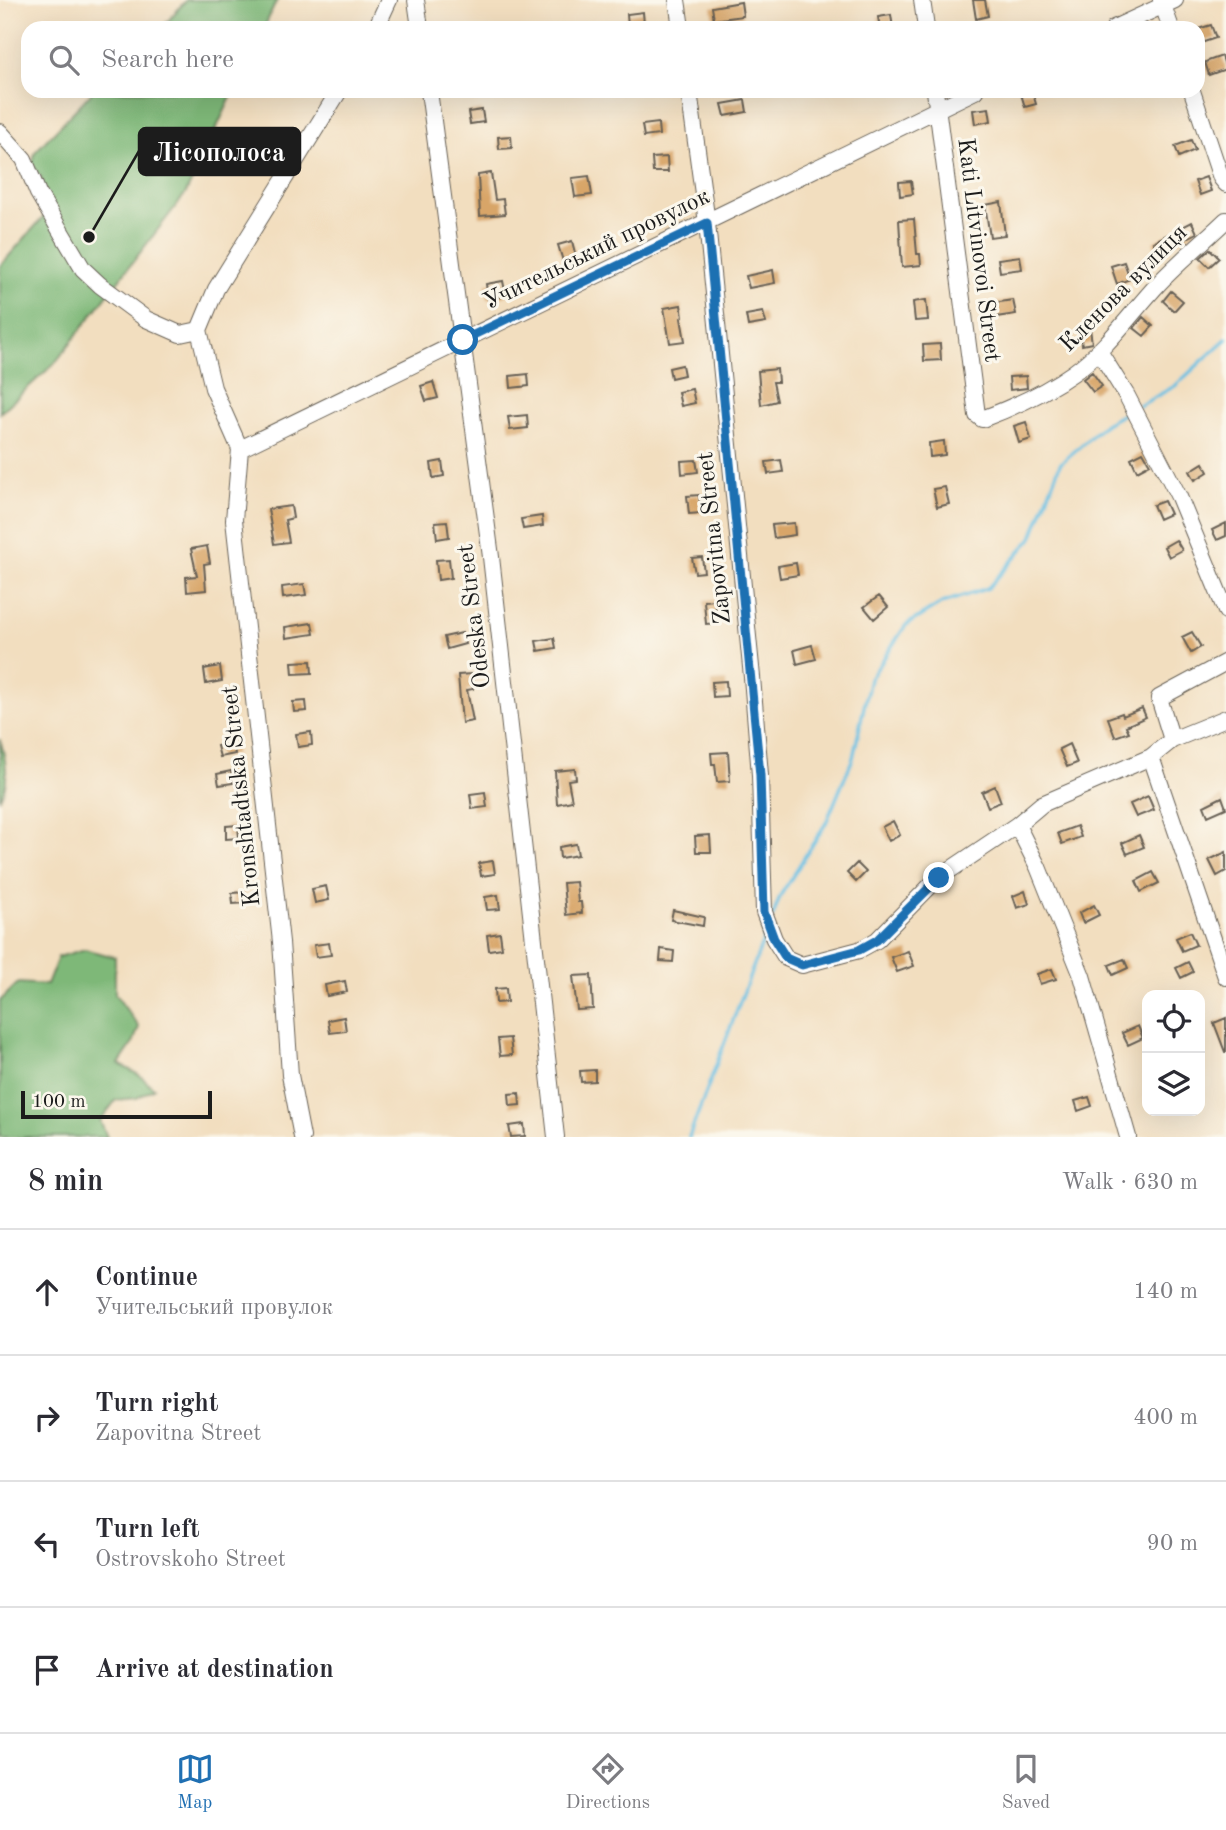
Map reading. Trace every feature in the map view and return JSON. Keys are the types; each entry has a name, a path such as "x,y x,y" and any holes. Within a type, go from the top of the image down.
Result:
{"street":[{"path":"379,21 389,0"},
{"path":"416,0 419,21"},
{"path":"677,0 680,21"},
{"path":"922,0 925,21"},
{"path":"1128,21 1167,2 1170,21"},
{"path":"240,449 213,388 199,330 216,289 335,98"},
{"name":"Odeska Street","path":"430,98 523,825 556,1137"},
{"name":"Zapovitna Street","path":"690,98 707,223 760,775 764,912 774,939 786,958 802,965 859,950 877,940 939,878 1017,825"},
{"name":"Kati Litvinovoi Street","path":"935,98 976,415"},
{"name":"Учительський провулок","path":"240,449 959,98"},
{"path":"1194,98 1221,178 1226,184"},
{"path":"0,132 20,153 38,193 83,269 146,319 180,334 199,330"},
{"name":"Кленова вулиця","path":"976,415 982,419 1016,406 1076,371 1099,351 1161,280 1226,220"},
{"path":"1099,351 1127,396 1180,497 1226,611"},
{"name":"Kronshtadtska Street","path":"240,449 234,520 281,942 290,1075 302,1137"},
{"path":"1172,740 1159,698 1226,662"},
{"path":"1128,1137 1082,976 1038,866 1017,825 1042,804 1152,757 1172,740 1226,718"},
{"path":"1152,757 1226,977"}],"green space":[{"path":"186,0 277,0 267,21 168,21"},
{"path":"86,98 231,98 186,193 55,363 0,413 0,266 47,213 41,178 32,165 35,152"},
{"path":"0,739 6,777 0,798"},
{"path":"85,949 115,957 115,994 139,1027 133,1043 119,1064 139,1075 154,1088 137,1098 116,1100 100,1121 107,1137 0,1137 0,1001 18,983 47,985 58,957"}],"building":[{"path":"973,0 985,0 988,16 976,19"},
{"path":"741,2 743,16 714,20 712,7"},
{"path":"643,12 644,21 628,21 627,14"},
{"path":"891,15 892,21 879,21 878,17"},
{"path":"1211,25 1216,38 1205,42 1205,27"},
{"path":"1222,56 1226,69 1209,75 1205,62"},
{"path":"1022,98 1034,98 1036,104 1025,107"},
{"path":"745,100 747,112 725,116 722,104"},
{"path":"989,108 991,121 975,124 973,110"},
{"path":"482,110 484,122 470,124 468,112"},
{"path":"658,123 659,135 644,137 642,125"},
{"path":"511,136 512,148 499,149 498,137"},
{"path":"1191,140 1195,150 1179,157 1175,146"},
{"path":"667,157 668,172 653,172 652,158"},
{"path":"491,173 495,200 503,199 505,214 480,216 478,175"},
{"path":"589,176 592,195 575,197 572,178"},
{"path":"1206,177 1211,191 1200,195 1195,181"},
{"path":"911,181 913,194 900,196 899,182"},
{"path":"1001,202 1005,235 990,237 985,205"},
{"path":"914,219 917,254 920,254 921,265 902,267 899,220"},
{"path":"1192,222 1197,233 1169,247 1171,251 1161,257 1153,242"},
{"path":"572,241 576,257 563,261 558,245"},
{"path":"1210,249 1219,258 1209,267 1200,258"},
{"path":"1020,256 1022,269 1000,272 998,259"},
{"path":"1124,262 1130,279 1117,284 1111,266"},
{"path":"773,270 775,283 749,288 746,276"},
{"path":"503,281 506,296 488,299 486,284"},
{"path":"1171,291 1183,301 1174,311 1163,301"},
{"path":"926,300 928,320 915,321 913,302"},
{"path":"1013,300 1016,314 996,317 993,303"},
{"path":"681,305 685,341 670,343 664,308"},
{"path":"763,312 766,323 748,326 746,315"},
{"path":"1143,317 1153,326 1144,336 1134,328"},
{"path":"1090,329 1092,343 1082,345 1079,331"},
{"path":"940,344 941,360 924,361 923,345"},
{"path":"682,365 684,375 671,378 669,368"},
{"path":"777,369 778,382 773,382 777,401 761,405 758,371"},
{"path":"1092,372 1102,386 1093,392 1083,379"},
{"path":"528,374 529,386 511,388 510,376"},
{"path":"1026,376 1027,388 1010,390 1009,377"},
{"path":"433,382 438,398 426,401 421,386"},
{"path":"692,389 695,403 681,406 678,392"},
{"path":"527,415 528,428 510,430 508,417"},
{"path":"1026,422 1031,439 1019,443 1014,426"},
{"path":"944,441 945,455 930,457 929,443"},
{"path":"1143,452 1150,464 1137,471 1131,458"},
{"path":"696,460 698,472 682,474 681,461"},
{"path":"781,460 783,472 768,474 766,462"},
{"path":"442,461 444,476 433,478 431,463"},
{"path":"1203,463 1208,472 1195,480 1190,471"},
{"path":"945,487 949,504 937,507 933,489"},
{"path":"699,495 701,513 689,514 687,496"},
{"path":"1164,501 1170,514 1159,519 1153,505"},
{"path":"291,506 293,518 285,520 289,542 274,544 268,509"},
{"path":"542,516 543,526 523,529 521,519"},
{"path":"447,521 449,537 437,539 435,522"},
{"path":"794,523 795,535 774,538 772,525"},
{"path":"1226,523 1226,536 1217,540 1212,530"},
{"path":"1176,540 1182,550 1169,557 1164,547"},
{"path":"207,546 210,563 204,564 206,590 187,592 186,577 197,576 191,549"},
{"path":"702,557 704,572 695,573 692,558"},
{"path":"449,559 451,578 438,580 436,560"},
{"path":"796,563 798,575 780,578 778,566"},
{"path":"304,584 306,595 283,598 282,587"},
{"path":"879,596 888,607 874,619 864,607"},
{"path":"715,600 717,623 706,624 704,601"},
{"path":"312,623 314,634 286,638 285,627"},
{"path":"1192,632 1201,647 1191,653 1182,637"},
{"path":"462,633 465,644 447,649 444,637"},
{"path":"554,638 556,648 538,651 536,641"},
{"path":"812,645 816,659 797,664 794,650"},
{"path":"311,661 312,673 293,674 292,662"},
{"path":"220,666 222,681 206,684 204,669"},
{"path":"472,674 473,689 467,690 473,721 462,723 458,675"},
{"path":"726,681 727,696 713,697 712,682"},
{"path":"306,701 307,711 294,712 293,702"},
{"path":"1142,708 1146,717 1126,726 1129,732 1115,737 1108,718 1122,713 1123,716"},
{"path":"311,732 312,745 298,747 296,734"},
{"path":"233,742 235,754 220,757 217,746"},
{"path":"1069,744 1077,763 1067,767 1059,749"},
{"path":"728,752 730,781 717,782 711,753"},
{"path":"575,769 576,779 568,780 572,801 557,804 555,771"},
{"path":"231,771 233,783 219,785 217,774"},
{"path":"995,786 1001,802 988,807 982,792"},
{"path":"485,792 487,807 472,809 470,794"},
{"path":"1148,796 1154,810 1136,817 1130,804"},
{"path":"1222,797 1226,808 1208,816 1204,806"},
{"path":"893,821 900,835 889,841 882,827"},
{"path":"238,825 239,838 226,839 226,826"},
{"path":"1077,826 1081,837 1062,844 1058,833"},
{"path":"710,835 711,852 696,852 695,836"},
{"path":"1139,835 1144,847 1127,854 1122,843"},
{"path":"576,844 578,855 560,858 559,847"},
{"path":"1226,852 1226,871 1217,876 1209,860"},
{"path":"493,861 495,874 481,876 479,863"},
{"path":"857,863 866,872 856,882 847,873"},
{"path":"1153,872 1159,883 1141,892 1136,881"},
{"path":"576,882 582,913 566,915 563,883"},
{"path":"326,886 329,900 315,903 312,889"},
{"path":"1025,891 1029,904 1017,908 1013,896"},
{"path":"245,892 246,903 233,904 232,893"},
{"path":"498,895 500,909 487,910 485,897"},
{"path":"1094,905 1099,915 1083,923 1079,913"},
{"path":"673,910 704,917 703,926 671,920"},
{"path":"1190,932 1196,945 1182,951 1176,938"},
{"path":"500,933 502,948 489,950 487,935"},
{"path":"329,943 331,955 316,957 314,945"},
{"path":"661,949 674,951 673,962 660,961"},
{"path":"908,951 914,966 897,972 891,957"},
{"path":"1124,959 1128,968 1113,975 1109,965"},
{"path":"1188,962 1193,972 1181,978 1176,968"},
{"path":"1052,969 1056,979 1040,984 1037,974"},
{"path":"591,975 593,1009 577,1010 573,976"},
{"path":"345,981 347,992 327,996 325,985"},
{"path":"506,988 507,1002 496,1003 495,989"},
{"path":"344,1017 346,1031 330,1033 328,1020"},
{"path":"1226,1018 1226,1052 1225,1052 1214,1023"},
{"path":"1138,1026 1142,1038 1128,1045 1122,1033"},
{"path":"510,1038 512,1055 500,1056 498,1039"},
{"path":"595,1070 595,1081 581,1082 580,1071"},
{"path":"519,1093 520,1105 510,1106 509,1094"},
{"path":"1089,1097 1092,1106 1078,1111 1075,1101"},
{"path":"524,1124 525,1136 511,1137 509,1126"}],"waterway":[{"path":"1139,406 1175,386 1226,339"},
{"path":"773,916 780,896 826,823 853,758 870,679 906,625 942,603 988,588 1032,538 1060,464 1105,424 1129,411"},
{"path":"689,1137 766,933"}],"place":[{"name":"Лісополоса","path":"89,237"}],"route":[{"path":"463,340 707,223 752,677 760,775 764,912 774,939 786,958 802,965 859,950 877,940 939,878"}]}
